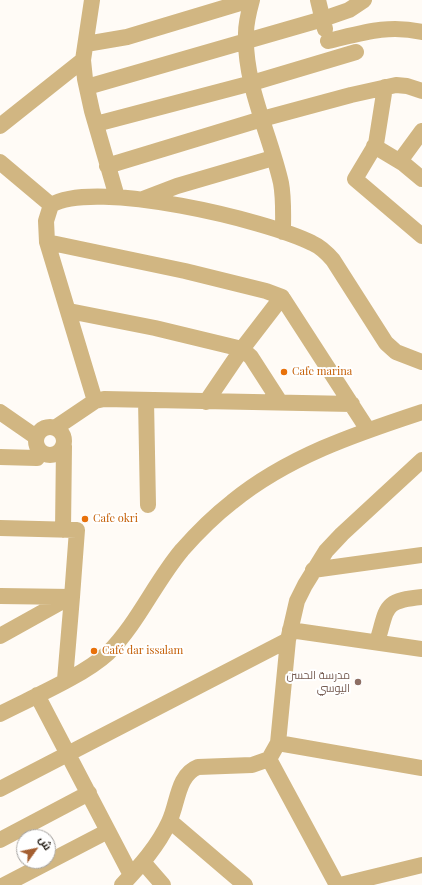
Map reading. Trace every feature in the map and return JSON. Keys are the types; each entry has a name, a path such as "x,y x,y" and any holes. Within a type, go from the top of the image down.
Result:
{"street":[{"path":"86,44 127,37 251,0 246,41 252,83 282,193 283,232"},
{"path":"318,0 332,59"},
{"path":"87,87 323,19 349,10 364,0"},
{"path":"95,1 83,60 87,87 96,124 117,197"},
{"path":"328,41 391,28 405,28 422,32"},
{"path":"96,124 252,83 356,52"},
{"path":"0,126 83,60"},
{"path":"107,166 262,119 385,87 420,86"},
{"path":"385,87 377,138 355,179 422,236"},
{"path":"400,161 422,131"},
{"path":"374,146 400,161 422,179"},
{"path":"143,199 177,186 273,158"},
{"path":"0,162 51,205"},
{"path":"51,205 71,197 84,196 143,199 238,219 312,242 327,253 343,275 366,314 386,343 396,352 422,362"},
{"path":"51,205 46,221 47,242 96,401"},
{"path":"47,242 185,271 266,291 282,297 368,430"},
{"path":"206,402 242,349 282,297"},
{"path":"68,311 155,328 242,349 251,357 280,402"},
{"path":"0,457 37,458 42,430 60,424 96,401 104,399 352,404"},
{"path":"146,400 148,506"},
{"path":"0,412 39,445 48,456 56,455 65,444"},
{"path":"0,714 65,680 107,653 125,633 182,550 231,502 282,468 305,456 368,430 422,412"},
{"path":"60,424 65,444 63,530"},
{"path":"37,695 108,831 127,880 143,862 170,821 182,784 192,769 198,767 252,765 269,760 278,743 289,634 298,601 313,570 326,551 342,534 422,460"},
{"path":"0,528 77,530 65,680"},
{"path":"313,570 422,555"},
{"path":"0,596 72,596"},
{"path":"0,636 72,596"},
{"path":"377,642 386,611 391,605 398,600 422,597"},
{"path":"0,789 289,634 377,642 422,649"},
{"path":"278,743 422,768"},
{"path":"269,760 337,885"},
{"path":"0,840 89,793"},
{"path":"170,821 245,885"},
{"path":"4,882 108,831"},
{"path":"143,862 163,885"},
{"path":"340,885 422,865"}],"place":[{"name":"Cafe marina","path":"284,372"},
{"name":"Cafe okri","path":"85,519"},
{"name":"Café dar issalam","path":"94,651"},
{"name":"مدرسة الحسن اليوسي","path":"358,682"}]}
